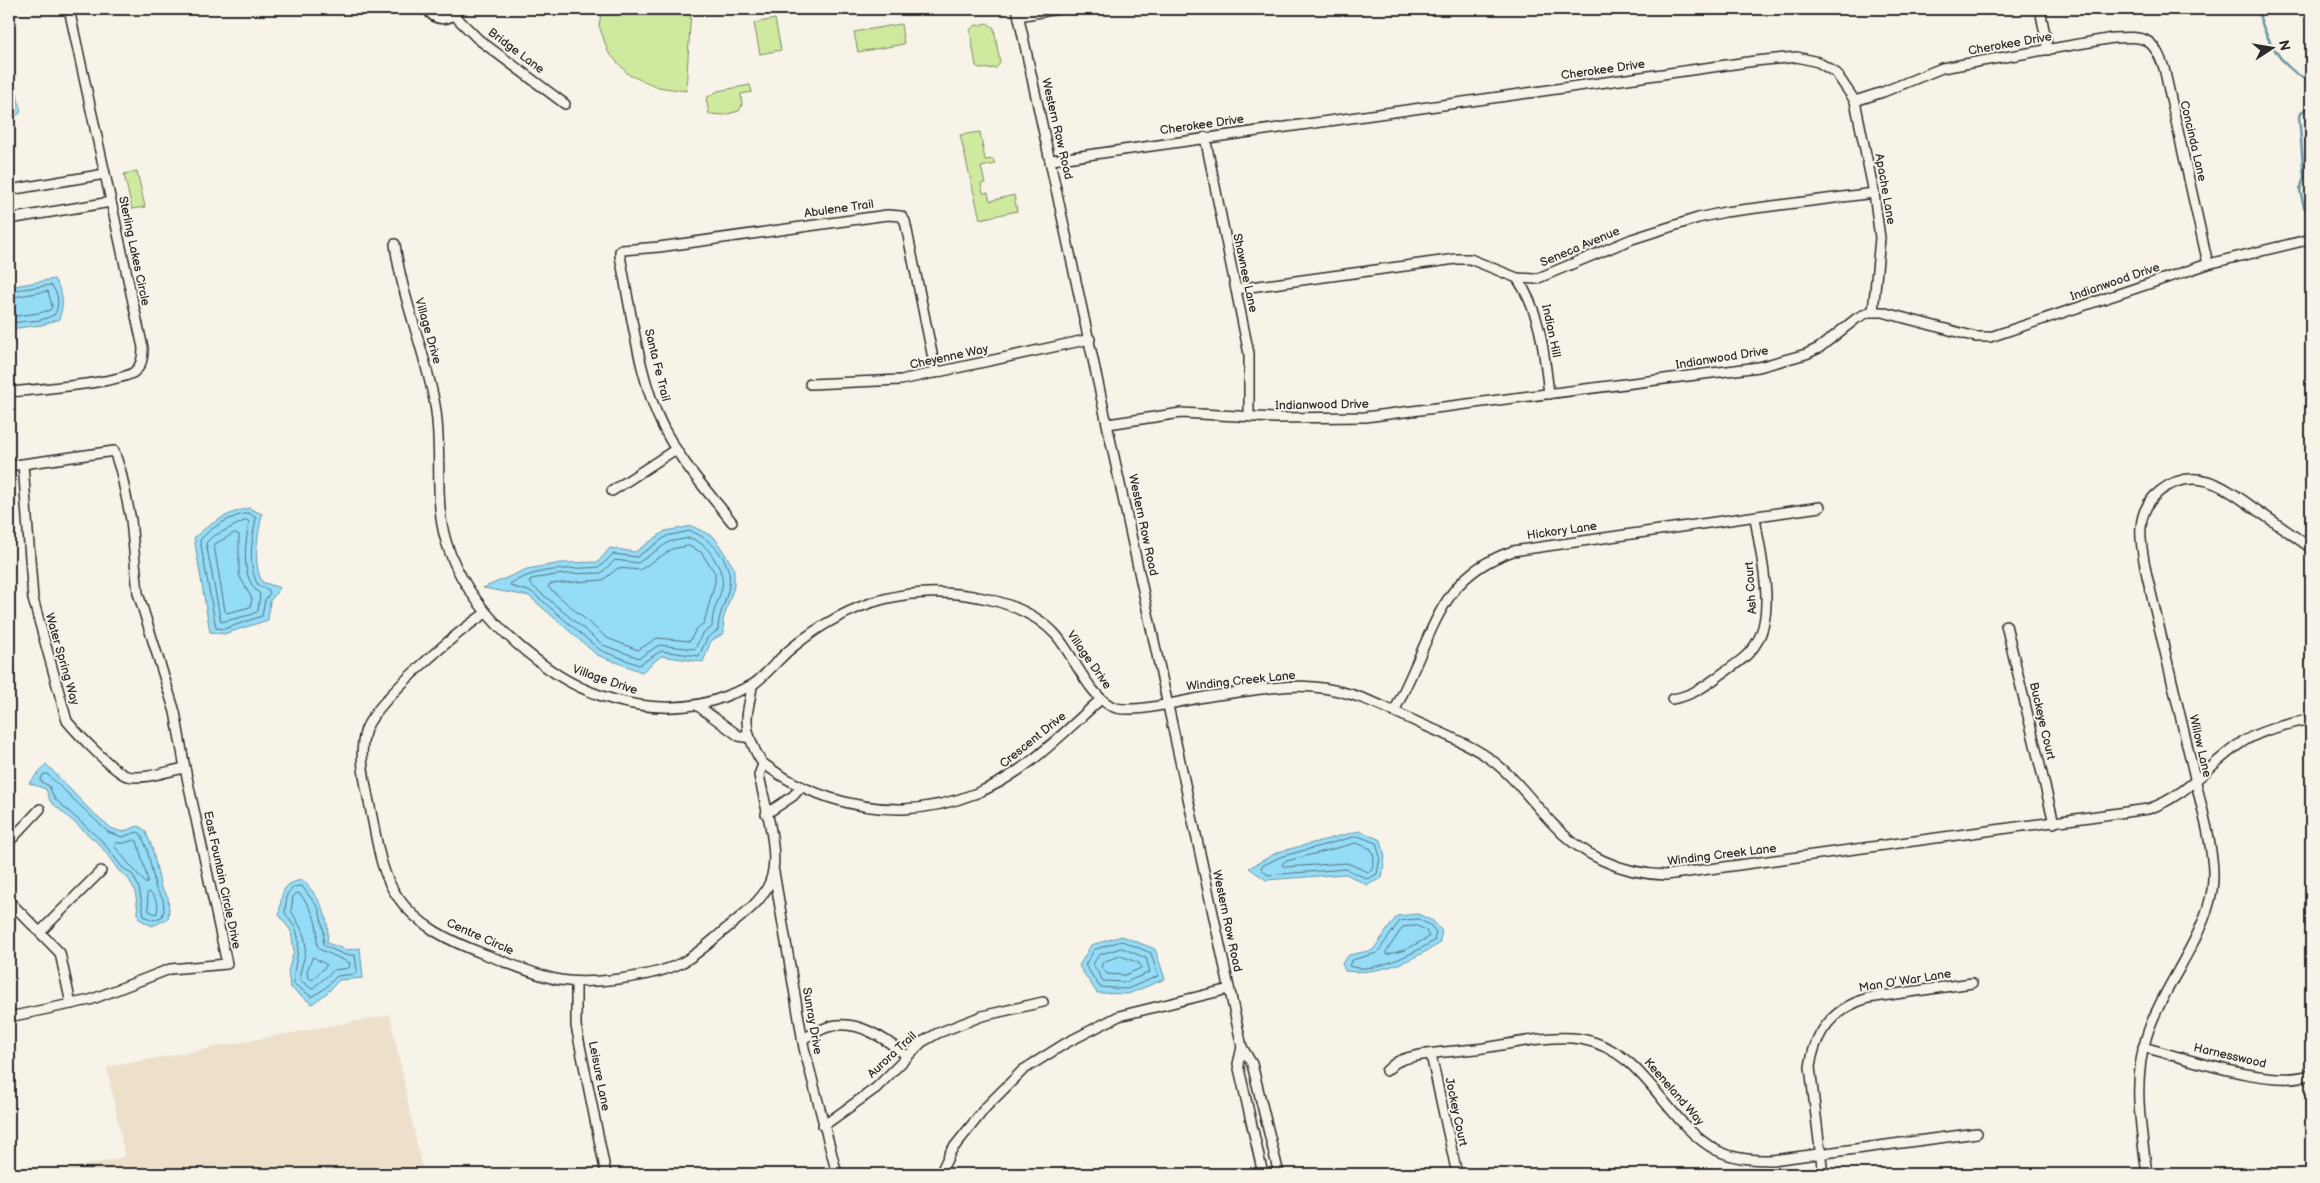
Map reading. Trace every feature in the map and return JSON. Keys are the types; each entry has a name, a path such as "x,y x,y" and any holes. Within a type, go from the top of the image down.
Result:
{"street":[{"name":"Sterling Lakes Circle","path":"9,392 115,379 128,376 139,368 142,362 142,348 69,9"},
{"name":"Bridge Lane","path":"427,9 436,18 446,19 456,12 478,39 566,104"},
{"path":"1018,12 1057,9"},
{"path":"2040,9 2048,50"},
{"name":"Western Row Road","path":"1018,12 1052,160 1155,640 1166,704 1242,1047 1252,1064 1279,1174"},
{"name":"Cherokee Drive","path":"1052,160 1204,137 1775,58 1804,58 1824,65 1841,79 1855,101 1883,92 1942,68 2134,36"},
{"name":"Concinda Lane","path":"2134,36 2148,40 2152,44 2164,68 2208,264"},
{"name":"Apache Lane","path":"1855,101 1874,193 1880,238 1873,312"},
{"name":"Shawnee Lane","path":"1204,137 1249,354 1249,416"},
{"path":"9,190 105,174"},
{"name":"Seneca Avenue","path":"1236,289 1456,259 1470,259 1517,278 1529,279 1542,277 1632,239 1698,218 1725,212 1874,193"},
{"path":"9,219 111,202"},
{"name":"Abulene Trail","path":"620,251 887,215 901,216 905,221 936,373"},
{"name":"Indianwood Drive","path":"1108,424 1181,414 1275,418 1365,418 1759,367 1800,357 1819,348 1857,318 1873,312 1895,315 1976,337 1990,337 2208,264 2311,239"},
{"name":"Village Drive","path":"395,244 399,274 435,408 439,455 439,504 444,539 462,577 486,613 542,664 577,686 637,705 662,708 698,706 752,686 804,638 844,612 890,596 938,593 985,598 1005,604 1036,618 1061,641 1101,699 1119,708 1133,709 1166,704"},
{"name":"Santa Fe Trail","path":"620,251 650,397 667,435 676,449 732,522"},
{"name":"Indian Hill","path":"1517,278 1528,294 1538,320 1549,394"},
{"name":"Cheyenne Way","path":"810,384 887,381 936,373 1090,339"},
{"path":"612,491 676,449"},
{"name":"East Fountain Circle Drive","path":"9,1017 90,1000 170,969 227,964 185,768 175,712 138,593 132,520 122,472 114,451 23,464"},
{"path":"9,466 23,464"},
{"name":"Water Spring Way","path":"23,464 33,599 67,721 78,735 126,775 141,776 185,768"},
{"name":"Willow Lane","path":"2147,1174 2138,1096 2138,1075 2144,1047 2157,1010 2201,923 2212,889 2213,861 2140,542 2141,522 2145,509 2157,493 2168,485 2187,479 2207,480 2225,488 2311,548"},
{"name":"Hickory Lane","path":"1394,712 1442,606 1464,578 1487,561 1514,551 1820,507"},
{"name":"Ash Court","path":"1672,699 1698,691 1743,658 1757,643 1763,630 1767,603 1756,517"},
{"name":"Centre Circle","path":"486,613 390,696 373,717 367,729 362,748 363,769 384,871 404,906 430,928 473,950 558,980 576,982 654,973 686,961 755,904 767,888 774,869 774,856 766,814"},
{"name":"Buckeye Court","path":"2006,625 2054,823"},
{"path":"752,686 746,718 750,738 763,764 759,775 766,814 793,796 801,787"},
{"name":"Winding Creek Lane","path":"1166,704 1259,690 1314,687 1354,695 1463,743 1498,764 1513,778 1564,836 1598,859 1618,867 1666,875 2148,809 2174,798 2239,745 2256,735 2310,719"},
{"name":"Crescent Drive","path":"763,764 801,787 842,800 890,808 924,806 951,801 977,793 1014,773 1101,699"},
{"path":"698,706 739,736 750,738"},
{"path":"9,842 40,809"},
{"name":"Sunray Drive","path":"774,869 802,1039 837,1174"},
{"path":"40,932 101,871"},
{"path":"9,900 60,953 71,1004"},
{"name":"Leisure Lane","path":"576,982 576,1026 606,1174"},
{"name":"Man O’ War Lane","path":"1823,1174 1810,1067 1816,1040 1832,1017 1849,1005 1868,998 1972,983"},
{"path":"940,1174 952,1151 986,1107 1023,1070 1066,1043 1119,1016 1230,990"},
{"name":"Aurora Trail","path":"824,1126 876,1088 922,1042 957,1024 1044,1002"},
{"path":"802,1039 829,1027 846,1025 864,1029 894,1046 907,1056"},
{"name":"Keeneland Way","path":"1386,1071 1402,1059 1554,1039 1581,1039 1620,1054 1631,1062 1685,1125 1706,1143 1718,1150 1751,1160 1772,1160 1977,1133"},
{"name":"Western Row Road","path":"1242,1047 1238,1064 1264,1174"},
{"name":"Harnesswood","path":"2144,1047 2261,1077 2296,1078 2311,1074"},
{"name":"Jockey Court","path":"1431,1055 1457,1174"}],"shaded area":[{"path":"390,1015 423,1174 45,1174 125,1157 107,1067"}],"green space":[{"path":"602,9 691,9 686,91 658,87 629,75 608,52 599,25"},
{"path":"775,19 781,50 760,54 754,23"},
{"path":"987,23 994,28 1000,63 996,68 982,69 976,66 970,30 974,26"},
{"path":"901,24 904,44 858,52 854,32"},
{"path":"750,85 752,92 741,94 742,105 739,111 724,115 709,114 706,98 718,91"},
{"path":"980,132 985,160 993,159 995,164 981,167 985,183 981,184 983,193 988,193 990,201 1014,195 1017,211 980,219 960,135"},
{"path":"137,171 145,207 132,209 124,174"}],"water":[{"path":"9,57 21,112 9,123"},
{"path":"54,279 62,298 59,319 42,325 9,329 9,287"},
{"path":"249,508 262,514 257,566 262,582 280,588 270,601 268,620 224,634 210,632 194,538 219,519"},
{"path":"692,526 714,537 734,568 734,586 723,620 724,633 711,641 703,662 661,656 642,672 597,655 529,596 483,588 527,569 561,563 598,562 610,548 635,552 665,531"},
{"path":"46,764 88,808 111,828 122,832 138,826 145,830 152,847 161,888 168,897 168,919 152,926 139,919 135,890 128,878 119,871 100,845 50,801 46,789 29,783"},
{"path":"1359,831 1381,840 1385,857 1382,878 1367,885 1346,874 1266,880 1249,868 1278,852"},
{"path":"303,880 323,909 327,925 327,943 347,950 360,948 363,978 339,980 327,993 312,1004 290,987 288,971 294,951 291,931 279,915 282,896 286,887"},
{"path":"1418,914 1433,921 1442,931 1439,944 1406,961 1382,969 1358,972 1345,971 1342,963 1349,955 1373,950 1397,916"},
{"path":"1122,936 1155,949 1165,979 1128,994 1097,993 1079,966 1091,945"}],"waterway":[{"path":"2258,9 2265,30 2276,52 2292,70 2311,80"},
{"path":"2311,107 2305,109 2299,116 2304,177 2300,190 2304,207 2311,216"}]}
